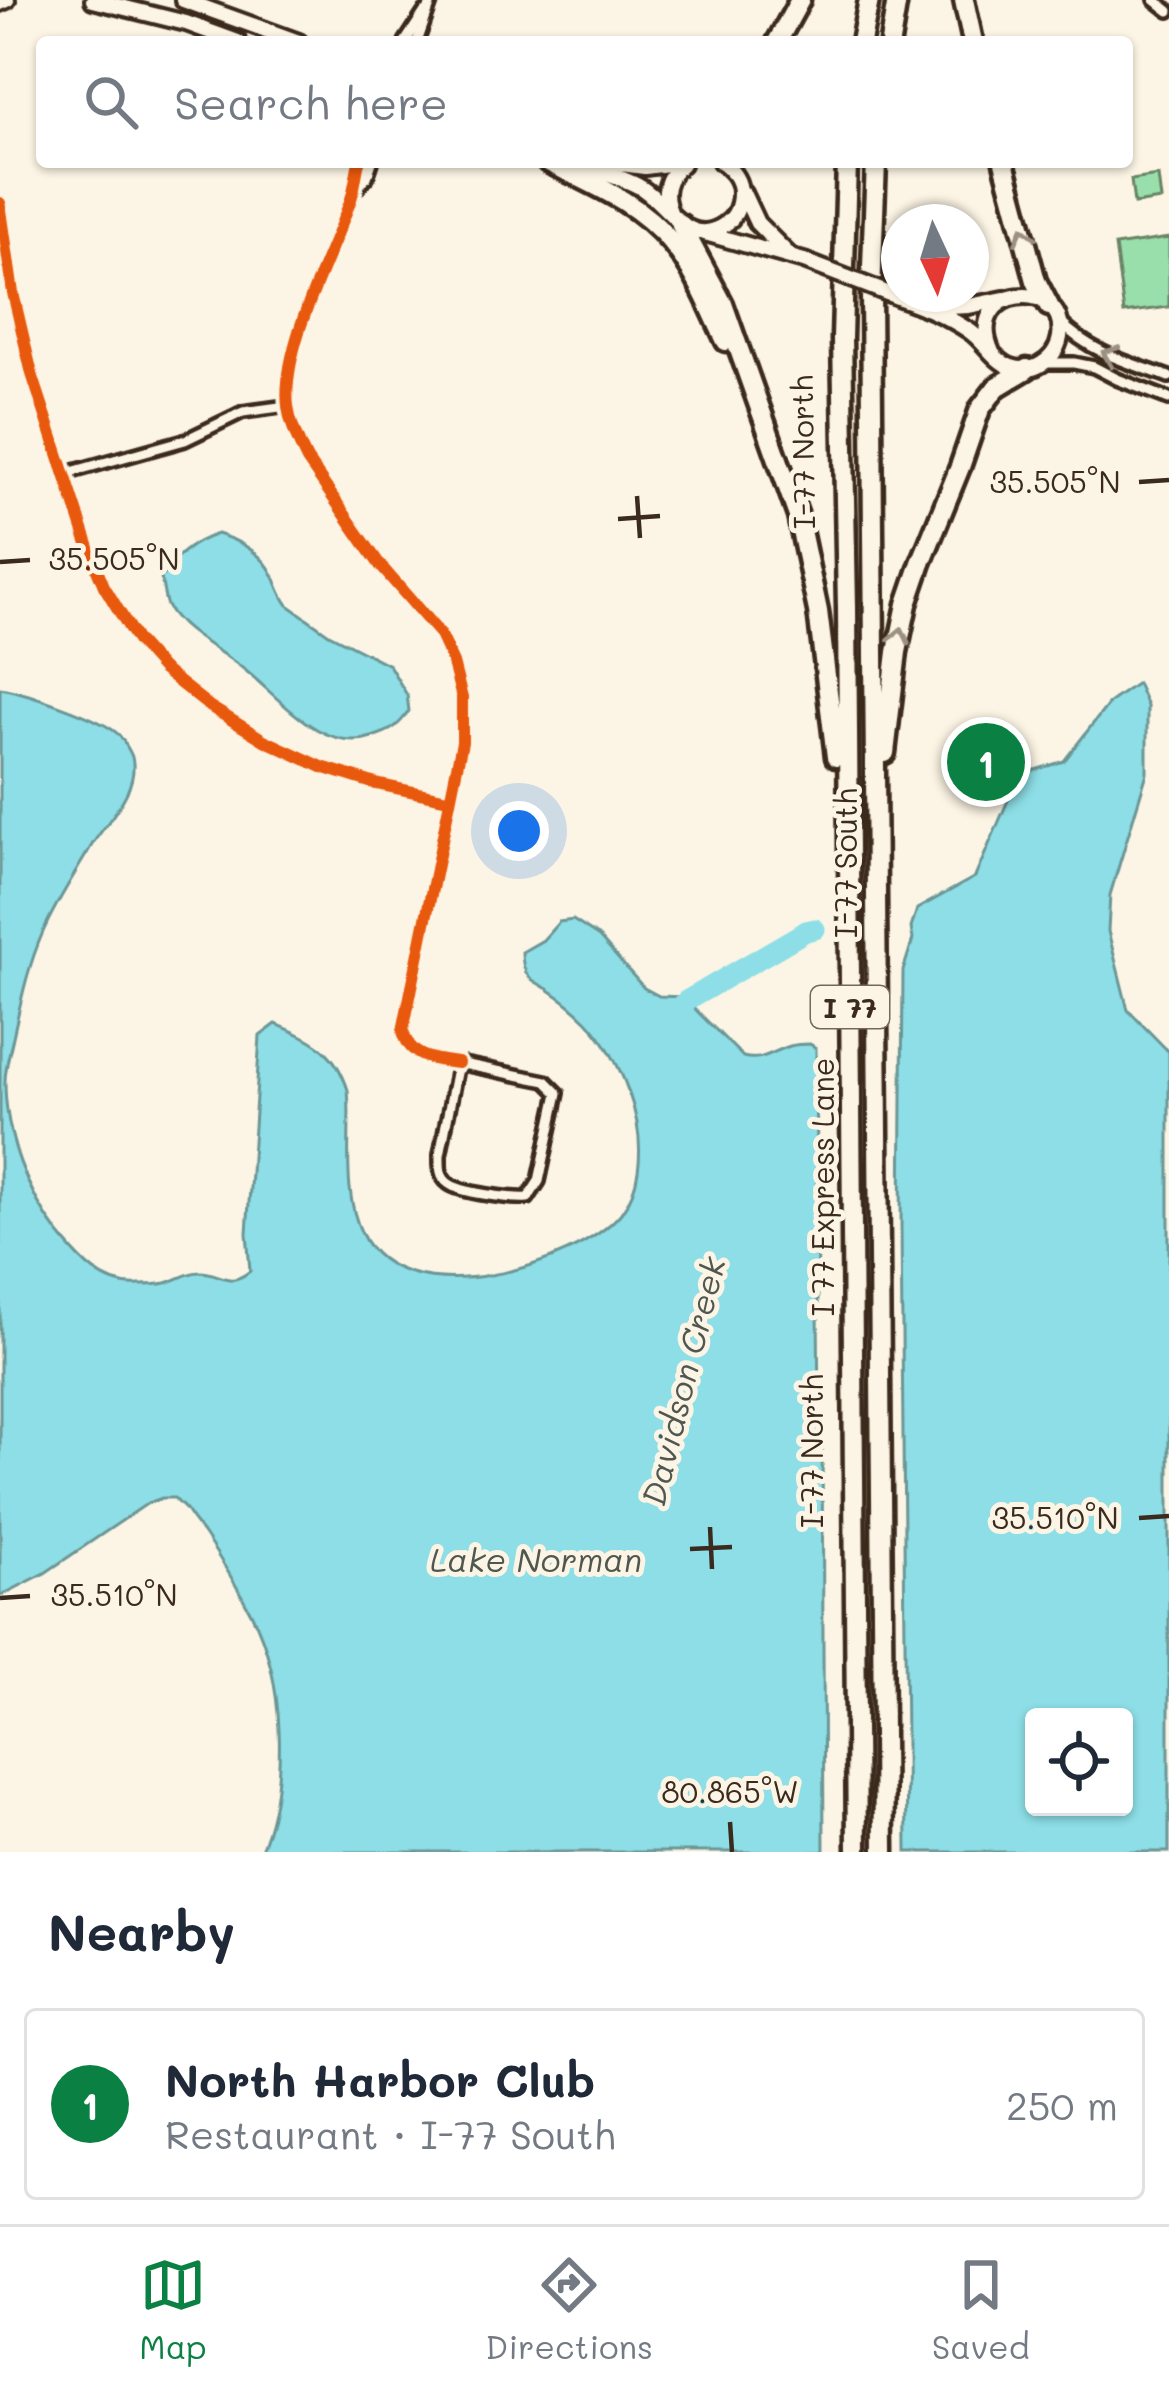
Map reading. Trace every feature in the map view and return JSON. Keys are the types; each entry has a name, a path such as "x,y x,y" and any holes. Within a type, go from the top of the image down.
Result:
{"highway":[{"path":"785,36 801,0"},
{"path":"850,36 856,0"},
{"path":"862,36 869,0"},
{"path":"879,36 885,0"},
{"path":"891,36 897,0"},
{"path":"964,0 972,36"},
{"path":"559,168 636,208 674,244 704,293 763,422"},
{"name":"I-77 North","path":"835,168 830,338 845,1852"},
{"name":"I 77 Express Lane","path":"847,168 842,338 857,1852"},
{"name":"I 77 Express Lane","path":"864,168 859,315 872,1852"},
{"name":"I-77 South","path":"876,168 871,292 884,1852"},
{"path":"1006,168 1033,271 1054,313"},
{"path":"682,223 723,304 805,538 836,742"},
{"path":"875,878 892,679 914,583 980,409 997,387 1035,366"}],"main road":[{"path":"93,0 220,36"},
{"path":"183,0 282,36"},
{"path":"580,168 637,185 682,223 881,291"},
{"path":"676,168 665,188 682,223"},
{"path":"728,168 757,223 796,258"},
{"path":"682,223 713,230 728,223 737,209 740,184"},
{"path":"992,352 986,336 988,320 1010,297"},
{"path":"934,312 971,332 1003,364 1035,366 1058,344 1054,313 1035,297 989,302"}],"street":[{"path":"1155,0 1169,11"},
{"path":"408,36 429,5"},
{"path":"419,36 429,5"},
{"path":"358,168 354,193 298,334 287,406 307,460 380,565 439,633 453,662 462,698 462,742 403,1031 406,1044 416,1054 546,1081 558,1093 539,1181 527,1198 462,1189 444,1178 440,1155 458,1063"},
{"path":"354,193 370,168"},
{"path":"0,202 22,338 64,474 104,586 137,641 209,706 297,757 376,784 448,799"},
{"path":"1054,313 1091,347 1169,377"},
{"path":"1035,366 1074,363 1094,367 1169,399"},
{"path":"64,474 185,440 243,412 287,406"}],"green space":[{"path":"1158,176 1161,200 1134,204 1131,180"},
{"path":"1169,238 1169,307 1124,313 1115,246"}],"water":[{"path":"217,534 258,555 288,605 329,634 389,665 407,695 409,711 397,725 354,740 320,731 174,616 161,578 184,551"},
{"path":"1137,683 1147,706 1147,773 1110,895 1108,931 1128,1010 1169,1052 1169,1852 907,1852 903,971 917,909 975,877 1019,775 1064,761 1110,702"},
{"name":"Lake Norman","path":"0,688 95,720 118,734 132,757 127,793 66,888 38,945 5,1082 14,1142 37,1200 75,1253 114,1282 159,1284 200,1272 236,1279 250,1271 247,1233 260,1036 276,1024 321,1048 343,1076 348,1090 352,1200 362,1234 382,1259 413,1273 449,1278 489,1275 530,1266 599,1233 621,1213 632,1193 640,1152 638,1132 628,1091 599,1036 524,968 522,952 543,940 559,922 573,920 599,937 644,988 659,996 683,997 743,1057 762,1057 798,1044 816,1048 824,1852 260,1852 276,1796 279,1764 271,1669 240,1593 203,1533 174,1498 148,1503 45,1573 0,1596"}],"waterway":[{"name":"Davidson Creek","path":"670,1020 686,1001 815,929"}],"cycle path":[{"path":"358,168 351,199 292,357 288,406 307,460 380,565 439,633 453,663 462,698 462,742 403,1031 417,1053 458,1063"},
{"path":"0,203 13,293 32,374 92,557 137,641 162,669 209,706 264,740 322,767 448,799"}],"place":[{"name":"North Harbor Club","path":"986,762"}]}
